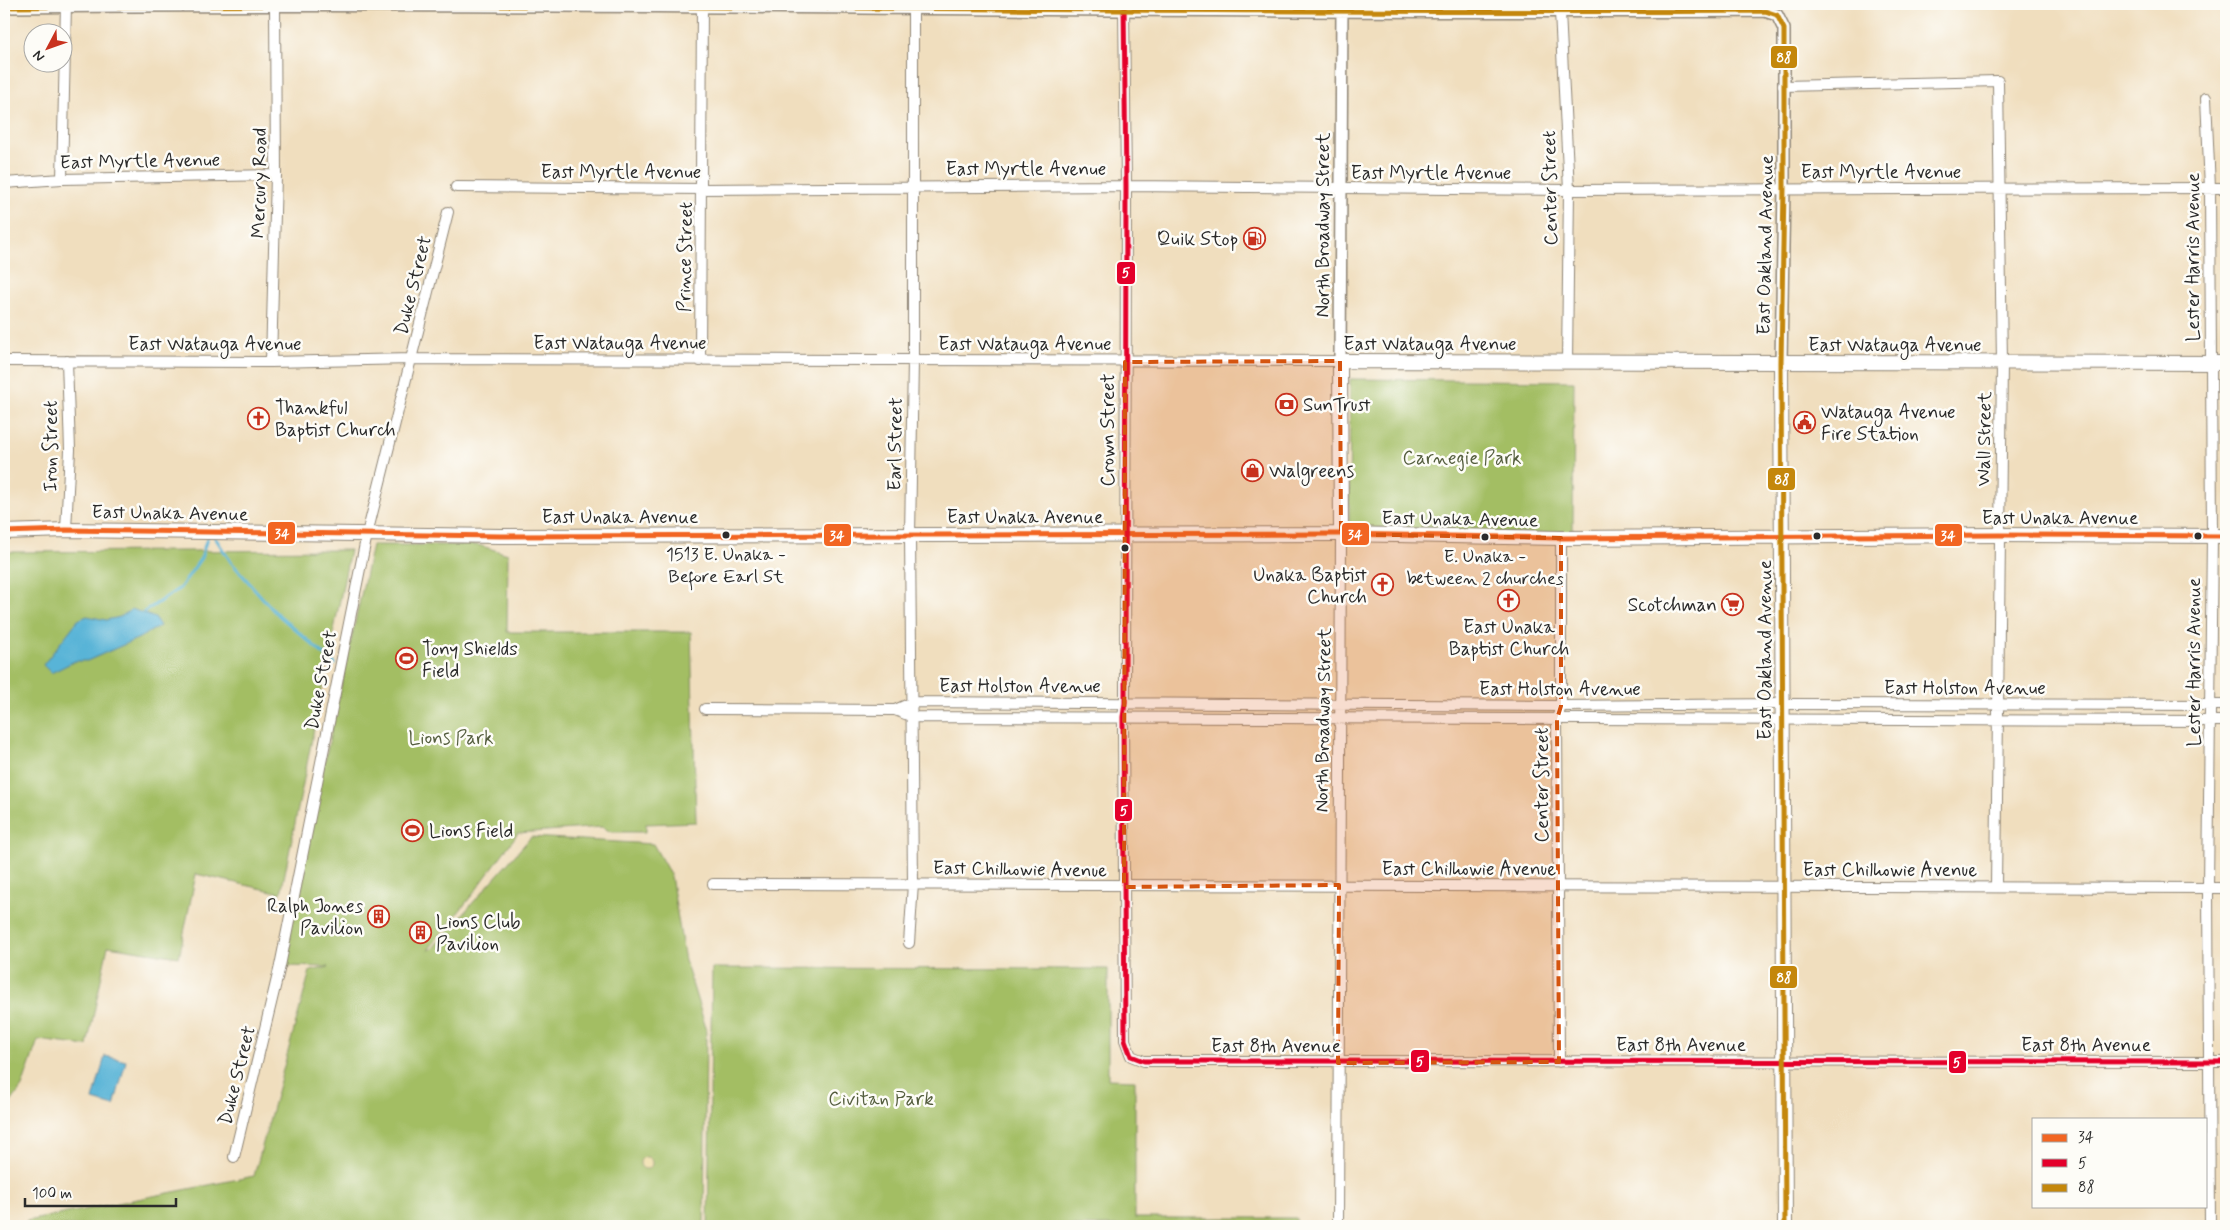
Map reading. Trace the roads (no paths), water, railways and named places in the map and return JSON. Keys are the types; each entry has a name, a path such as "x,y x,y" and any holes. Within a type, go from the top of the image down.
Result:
{"main road":[{"name":"East Watauga Avenue","path":"1340,362 2226,362"},
{"name":"North Broadway Street","path":"1340,362 1341,534"},
{"name":"East Oakland Avenue","path":"1781,362 1783,536 1782,719 1785,886 1785,1226"},
{"name":"East Unaka Avenue","path":"4,532 66,530 367,534 910,536 1341,534 1561,538 1999,535 2226,536"}],"street":[{"path":"62,179 66,5"},
{"path":"4,8 66,5 913,6 1342,8 1560,12"},
{"name":"Mercury Road","path":"271,362 276,175 275,5"},
{"name":"Prince Street","path":"700,361 702,6"},
{"name":"Earl Street","path":"909,943 913,884 913,702 910,536 913,361 913,6"},
{"name":"Crown Street","path":"1124,7 1126,186 1125,703 1123,716 1125,1040 1128,1050 1136,1059"},
{"name":"North Broadway Street","path":"1340,362 1342,8"},
{"name":"East Oakland Avenue","path":"1560,12 1765,11 1778,15 1784,29 1781,362"},
{"name":"Center Street","path":"1560,12 1569,190 1567,363"},
{"name":"Wall Street","path":"1783,86 1998,81 2002,363 1996,887"},
{"name":"Lester Harris Avenue","path":"2206,98 2210,188 2212,536 2208,888 2210,1226"},
{"name":"East Myrtle Avenue","path":"4,183 62,179 276,175"},
{"name":"East Myrtle Avenue","path":"456,187 702,189 913,186 1126,186 1569,190 2226,188"},
{"name":"Duke Street","path":"234,1157 280,966 367,534 448,212"},
{"name":"East Watauga Avenue","path":"4,362 271,362 412,359 1340,362"},
{"name":"Iron Street","path":"66,530 70,450 68,361"},
{"name":"North Broadway Street","path":"1338,1226 1341,534"},
{"name":"Center Street","path":"1559,1062 1558,719 1561,706 1561,538"},
{"name":"East Holston Avenue","path":"895,710 913,702 1561,706 1782,704 2226,705"},
{"name":"East Holston Avenue","path":"705,709 895,710 913,717 1123,716 2226,721"},
{"name":"East Chilhowie Avenue","path":"713,884 1124,887 1559,885 2226,888"},
{"name":"East 8th Avenue","path":"1136,1059 1338,1063 2226,1062"}],"water":[{"path":"132,609 155,618 160,626 139,638 87,661 75,661 51,673 43,665 78,620 87,616 106,620 120,617"},
{"path":"105,1056 126,1061 114,1106 93,1100"}],"waterway":[{"path":"144,612 180,588 201,558 208,535"},
{"path":"214,536 231,562 274,611 335,664"}],"place":[{"name":"Quik Stop","path":"1254,238"},
{"name":"SunTrust","path":"1287,404"},
{"name":"Thankful Baptist Church","path":"259,418"},
{"name":"Watauga Avenue Fire Station","path":"1805,422"},
{"name":"Walgreens","path":"1253,470"},
{"name":"1513 E. Unaka - Before Earl St","path":"726,535"},
{"name":"E. Unaka - between 2 churches","path":"1485,537"},
{"name":"Unaka Baptist Church","path":"1383,585"},
{"name":"East Unaka Baptist Church","path":"1509,600"},
{"name":"Scotchman","path":"1733,604"},
{"name":"Tony Shields Field","path":"406,659"},
{"name":"Lions Field","path":"413,830"},
{"name":"Ralph Jones Pavilion","path":"379,916"},
{"name":"Lions Club Pavilion","path":"420,932"}],"park label":[{"name":"Carnegie Park","path":"1462,457"},
{"name":"Lions Park","path":"451,737"},
{"name":"Civitan Park","path":"881,1098"}]}
